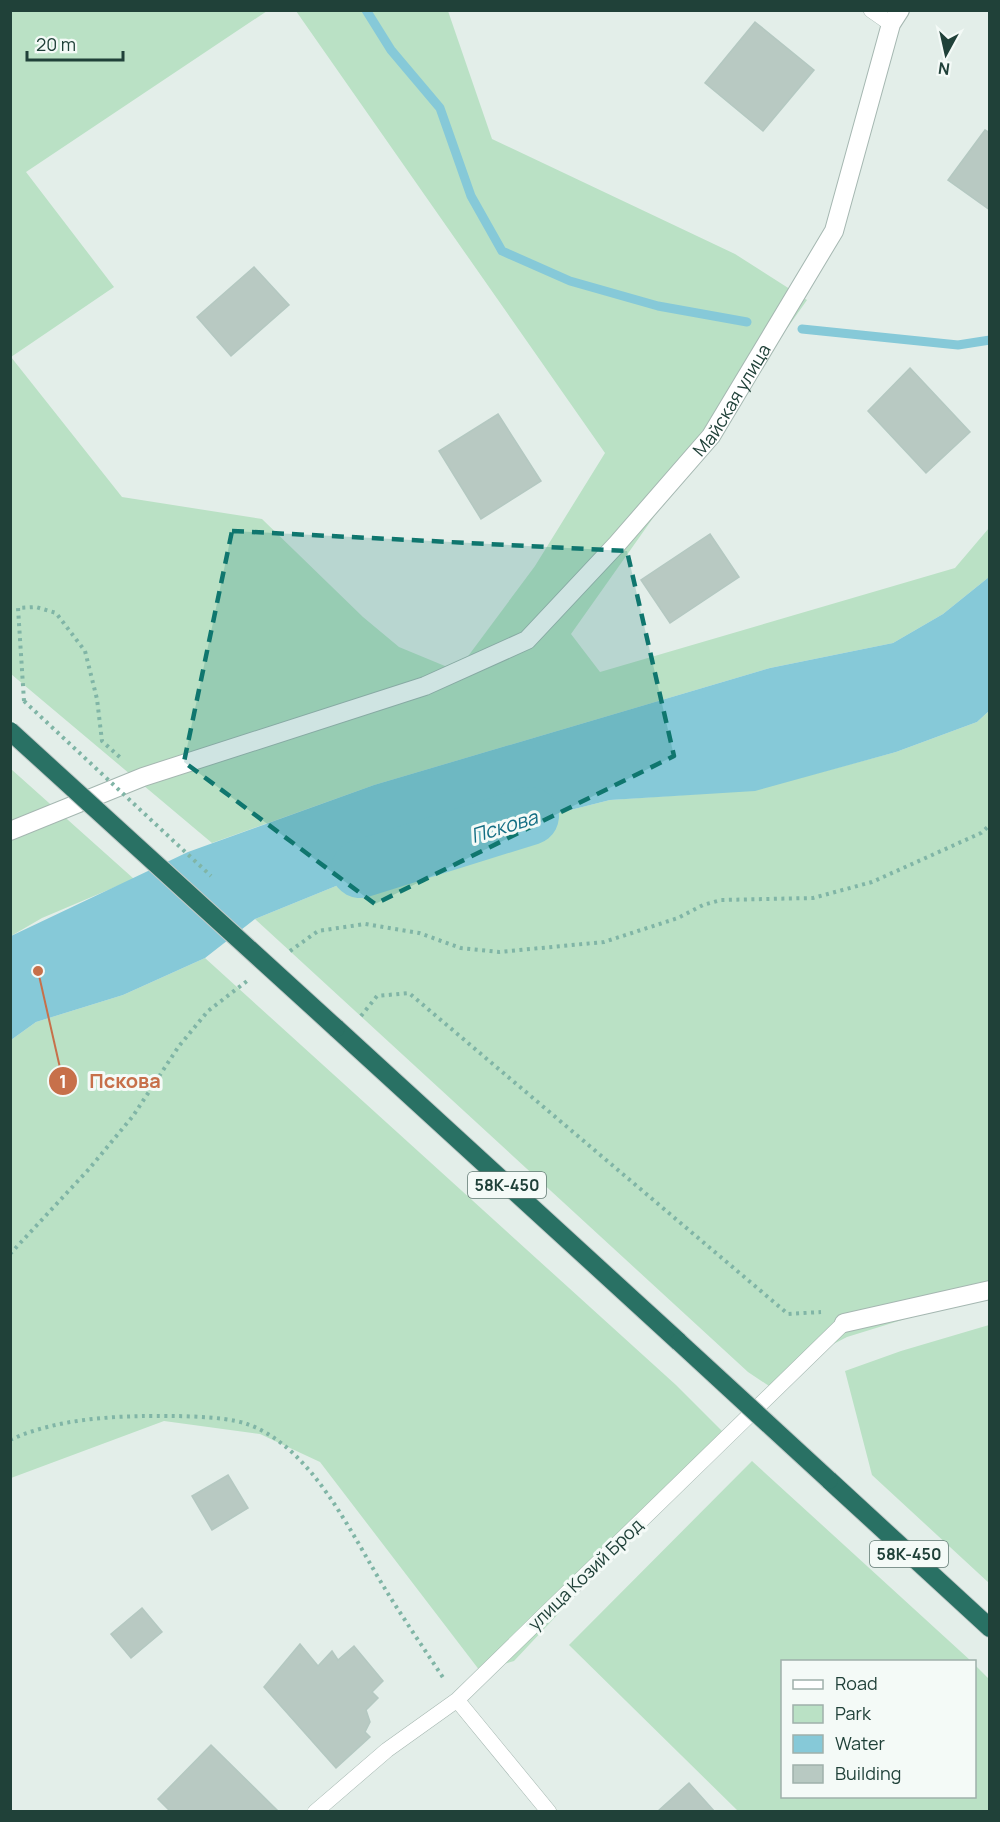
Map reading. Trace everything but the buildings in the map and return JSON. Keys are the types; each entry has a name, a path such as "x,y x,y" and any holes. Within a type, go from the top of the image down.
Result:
{"highway":[{"name":"58К-450","path":"10,731 990,1628"}],"street":[{"name":"Майская улица","path":"10,831 143,777 425,686 527,640 617,544 711,436 834,231 896,17"},
{"path":"844,1323 990,1290"}],"lane":[{"path":"871,10 896,17"},
{"name":"улица Козий Брод","path":"315,1812 387,1750 457,1700 844,1323"},
{"path":"457,1700 549,1812"}],"path":[{"path":"143,777 102,741 98,699 85,651 56,613 36,607 18,608 24,701 214,879"},
{"path":"281,957 318,931 365,924 419,933 461,948 499,952 604,942 678,918 703,905 721,900 813,898 872,882 981,833 990,825"},
{"path":"283,944 292,952"},
{"path":"10,1254 89,1169 126,1125 179,1046 208,1011 254,976"},
{"path":"352,1008 361,1016 377,996 409,993 788,1314 829,1312 844,1323"},
{"path":"10,1440 32,1430 104,1417 181,1416 247,1424 273,1439 308,1469 340,1514 457,1700"}],"highlighted area":[{"path":"232,531 627,551 674,756 375,904 184,762"}],"green space":[{"path":"11,11 267,11 26,172 114,287 11,357"},
{"path":"296,11 448,11 492,139 735,254 807,300 571,634 600,672 955,568 989,528 989,577 943,614 893,643 770,668 374,785 212,843 11,674 11,357 122,497 262,519 363,617 399,647 457,671 535,566 605,453"},
{"path":"989,711 989,1293 847,1337 808,1357 775,1390 748,1372 255,919 444,842 610,800 755,790 896,752 977,722"},
{"path":"11,769 134,879 42,918 11,936"},
{"path":"205,958 676,1385 726,1435 514,1661 480,1671 320,1462 260,1434 164,1421 11,1478 11,1040 36,1022 123,995"},
{"path":"990,1325 989,1583 872,1475 845,1371 901,1351"},
{"path":"752,1461 970,1660 781,1660 781,1798 976,1798 976,1666 989,1679 989,1811 738,1811 569,1645"}],"water":[{"path":"989,577 989,711 977,722 896,752 755,791 610,800 444,842 255,919 205,958 123,995 36,1022 11,1040 11,936 188,852 374,785 770,668 893,643 943,614"}],"waterway":[{"path":"366,10 391,50 440,108 471,196 502,251 570,281 658,306 747,322"},
{"path":"802,329 958,345 990,340"},
{"name":"Пскова","path":"360,869 530,816"}],"place":[{"name":"Пскова","path":"38,971"}]}
